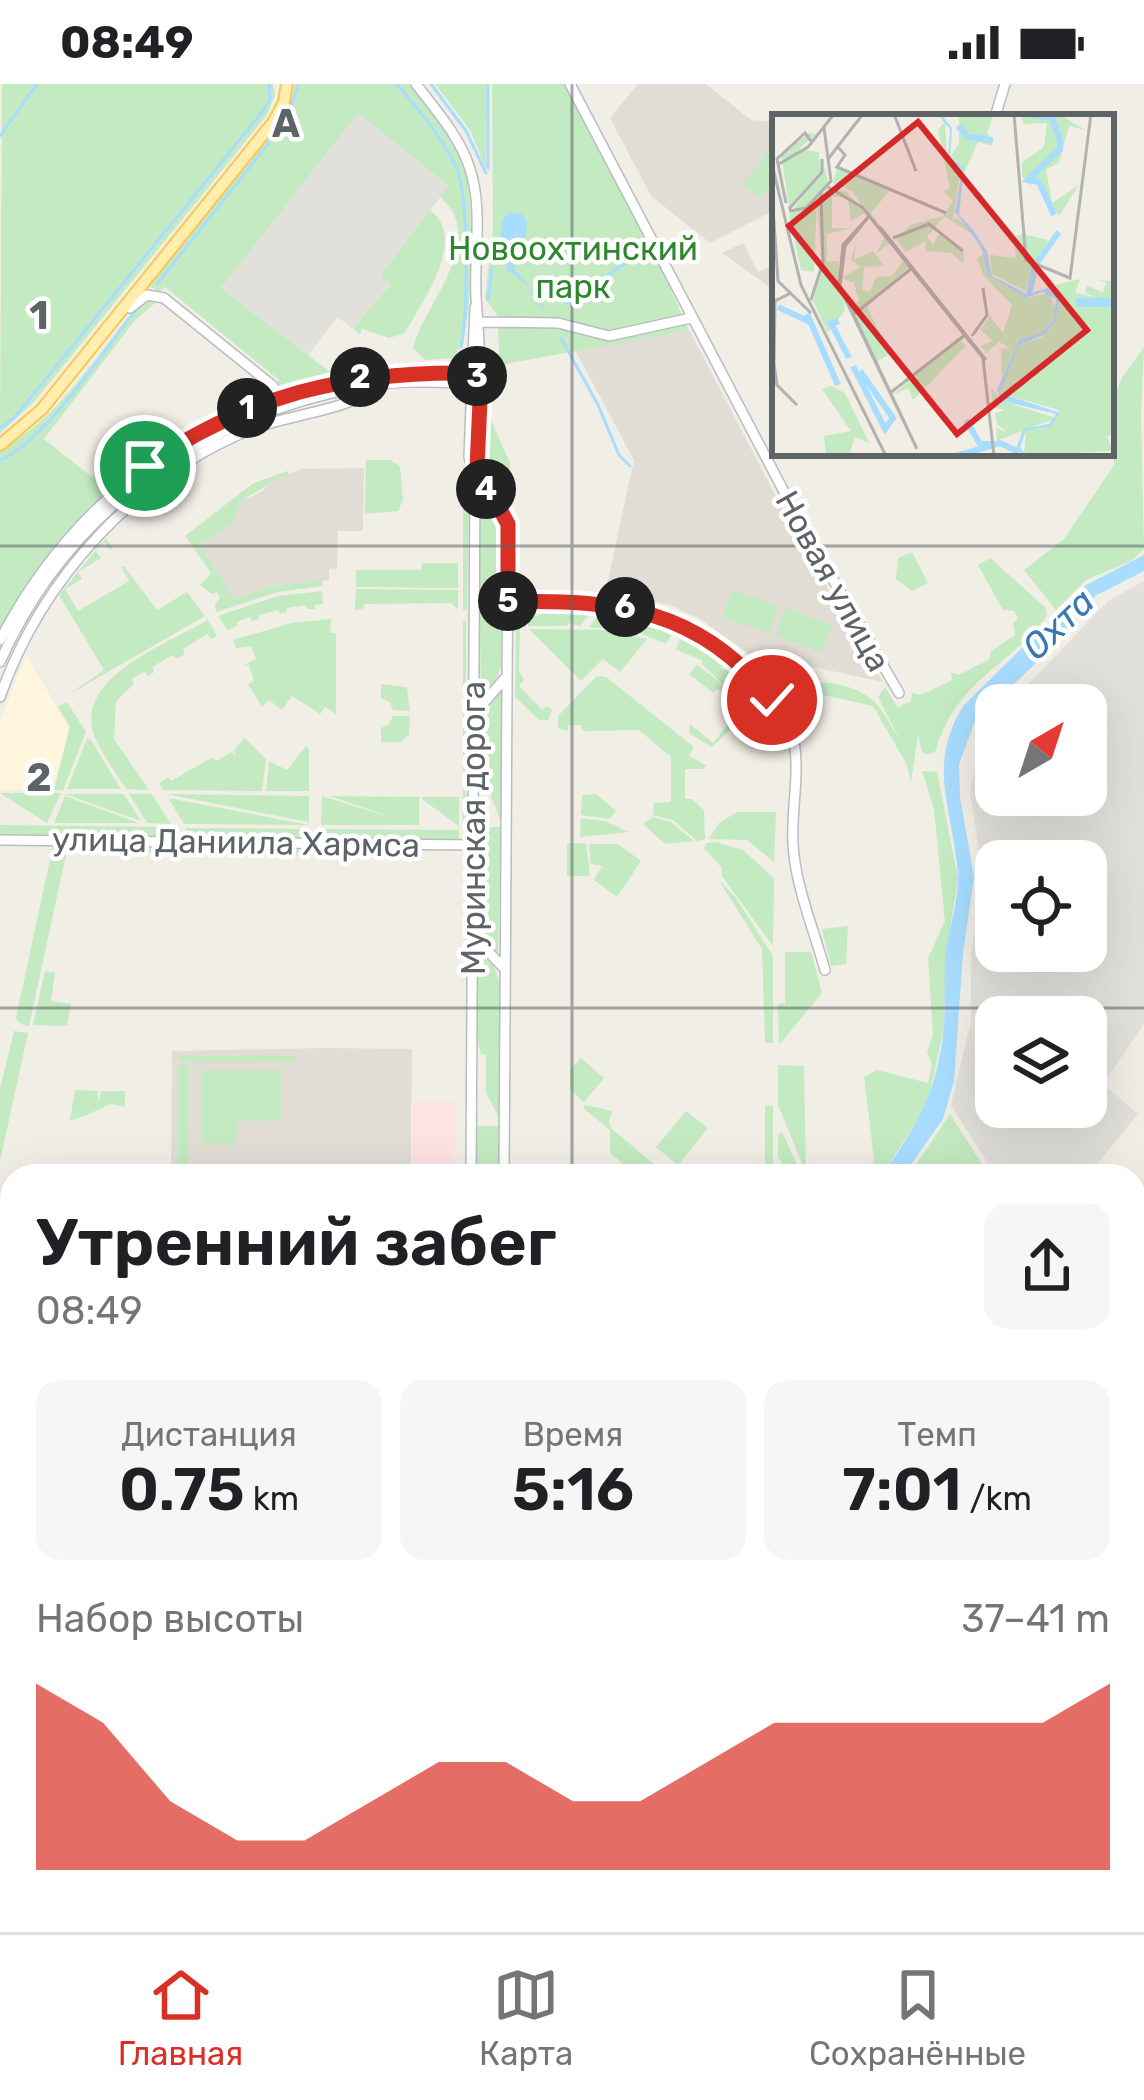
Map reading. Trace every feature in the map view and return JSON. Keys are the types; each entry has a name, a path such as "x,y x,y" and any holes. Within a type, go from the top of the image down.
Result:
{"main road":[{"path":"0,442 34,418 274,121 284,102 283,84"},
{"path":"0,442 38,406 270,118 283,84"}],"street":[{"name":"Муринская дорога","path":"416,84 454,136 471,172 476,198 471,1164"},
{"name":"Новая улица","path":"569,84 814,548 899,693"},
{"path":"995,114 1005,84"},
{"path":"106,330 136,301 156,295 273,386 278,398"},
{"name":"Муринская дорога","path":"475,481 470,458 481,322 476,302"},
{"path":"481,322 558,323 609,336 691,318"},
{"path":"0,640 51,556 118,486 210,424 278,398 358,377 474,378"},
{"path":"0,662 59,563 91,526 149,475 190,447 245,419 308,399 383,383 474,378"},
{"path":"0,698 26,636 49,598 98,536 132,504 196,459 251,430 363,397 383,383"},
{"path":"477,468 508,524 504,1164"},
{"path":"508,602 640,609 693,630 734,657 772,700 794,742 793,849 825,970"},
{"path":"734,657 743,649"},
{"path":"473,715 507,676"},
{"name":"улица Даниила Хармса","path":"0,840 473,845"},
{"path":"472,935 505,969"}],"shaded area":[{"path":"638,84 706,84 751,120 772,122 772,212 710,243 651,196 610,118"},
{"path":"357,112 449,186 380,274 390,283 353,329 338,317 308,355 221,288"},
{"path":"743,243 758,272 772,265 772,289 722,253"},
{"path":"689,330 794,531 883,682 748,653 700,619 670,605 606,589 634,460 575,350"},
{"path":"364,468 363,531 338,531 337,569 329,569 329,580 275,586 233,598 200,544 233,523 238,503 301,469"},
{"path":"1144,581 1144,1024 1107,1078 1107,996 975,996 975,1128 1107,1128 1107,1087 1138,1114 1097,1164 988,1164 951,1105 971,1021 975,931 975,972 1107,972 1107,840 977,840 970,791 975,767 975,816 1107,816 1107,684 1028,684 1108,601"},
{"path":"26,655 69,728 53,789 0,790 0,722"},
{"path":"412,1049 411,1164 171,1164 172,1051"},
{"path":"411,1102 457,1102 454,1164 411,1164"}],"green space":[{"path":"2,84 273,84 275,95 267,115 34,402 0,433"},
{"path":"295,84 409,84 452,142 467,180 471,233 466,322 453,358 425,360 413,348 456,252 454,214 440,197 449,186 358,113 221,288 330,372 276,387 279,380 165,287 159,292 150,286 283,121"},
{"path":"435,84 487,84 486,169 470,130"},
{"name":"Новоохтинский парк","path":"492,84 566,84 637,215 689,330 500,365 497,315 485,298 493,229"},
{"path":"772,147 772,181 760,198 742,184"},
{"path":"430,210 441,222 445,237 438,271 421,305 405,333 389,338 362,329 360,334 353,329 390,284 380,275"},
{"path":"148,299 154,304 136,319 44,439 92,477 101,474 110,487 36,570 0,630 0,450 58,404 137,306"},
{"path":"1144,347 1144,549 1131,561 1086,580 1056,610 1024,570 1064,539 1114,465 1114,398"},
{"path":"486,409 510,463 510,514 487,480"},
{"path":"366,460 390,460 400,466 403,500 398,511 365,514"},
{"path":"463,464 469,486 467,610 463,610"},
{"path":"289,474 239,503 233,523 200,544 233,598 275,586 322,580 322,586 277,592 216,612 217,592 212,594 200,585 211,573 185,536 252,484"},
{"path":"478,493 495,506 502,520 501,666 495,682 481,697"},
{"path":"106,538 113,548 104,542 96,551 101,558 78,572 82,579 65,589 78,611 129,581 124,566 157,610 187,592 205,616 68,695 104,670 59,595"},
{"path":"912,552 928,583 912,591 896,579 898,558"},
{"path":"990,558 1046,608 1047,616 969,691 935,752 922,752 918,735 911,782 907,765 873,706 810,692 787,702 783,696 803,685 850,688 876,703 899,738 878,697 885,687 898,708 911,701 912,693 921,695 952,680 951,672 959,675 990,659 990,652 1015,635 1013,623 1018,618 1014,611 1003,610 978,565"},
{"path":"422,563 458,563 458,588 356,587 356,570 421,570"},
{"path":"356,589 458,590 458,609 451,603 365,604 355,610"},
{"path":"732,590 778,606 769,633 722,617"},
{"path":"322,591 323,604 315,609 305,605 280,614 278,610 237,622 227,630 218,616 278,596"},
{"path":"785,608 832,625 822,652 776,636"},
{"path":"539,612 591,613 580,626 528,626 528,614 539,616"},
{"path":"599,614 615,624 606,614 644,621 672,634 666,644 622,626 620,630 589,627"},
{"path":"331,619 330,633 336,633 336,714 325,707 320,714 292,696 282,710 269,700 262,707 248,684 254,681 249,665 243,666 256,658 251,646 236,648 233,640 292,623"},
{"path":"208,620 217,636 211,639 207,634 183,649 185,654 176,659 173,655 152,667 154,672 148,676 144,672 132,679 134,684 116,701 114,739 149,790 126,789 96,740 91,718 96,699 126,666"},
{"path":"466,621 466,824 463,824"},
{"path":"516,629 520,629 519,671 524,680 519,686 542,710 547,706 552,710 548,720 539,720 515,697"},
{"path":"529,629 605,630 647,639 620,672 603,659 581,681"},
{"path":"682,636 726,666 720,667 735,674 742,686 745,683 774,723 765,735 752,708 703,661 676,649"},
{"path":"697,665 742,706 751,739 740,727 733,727 712,747 689,733 690,724 713,743 740,709 718,689 713,693 689,674"},
{"path":"597,676 606,677 694,747 689,756 706,765 685,769 685,799 704,810 705,839 697,841 673,820 653,815 654,803 671,802 671,757 639,730 558,728 558,716"},
{"path":"381,684 407,687 410,711 393,710 381,698"},
{"path":"502,691 501,821 489,791 489,758 483,758 480,738 485,714"},
{"path":"67,702 86,732 63,790 54,790 70,727 58,707"},
{"path":"393,716 410,716 409,735 400,742 381,742 381,728"},
{"path":"245,738 266,759 262,791 163,790 159,783 168,777 171,781 213,757 216,761 232,752 236,757 234,750"},
{"path":"87,739 91,740 121,789 67,789"},
{"path":"306,746 309,791 266,791 269,761 287,770"},
{"path":"922,771 937,772 958,879 946,953 944,1026 927,1106 889,1164 872,1164 864,1077 877,1070 928,1083 932,1064 927,1053 933,1034 928,958 945,921 934,809"},
{"path":"0,793 61,793 47,823"},
{"path":"65,794 124,794 141,821"},
{"path":"129,794 152,794 171,824 147,823"},
{"path":"166,794 309,796 309,822"},
{"path":"596,794 616,811 609,819 581,815 582,795"},
{"path":"65,796 139,823 54,823"},
{"path":"322,796 396,819 330,796 419,797 419,825 321,825"},
{"path":"459,797 459,826 422,799"},
{"path":"169,798 309,825 184,824"},
{"path":"737,812 776,812 774,862 747,840 709,839 719,823"},
{"path":"653,817 671,822 694,841 665,844 643,824"},
{"path":"581,818 606,821 629,832 580,837"},
{"path":"0,825 173,827 172,836 0,834"},
{"path":"501,827 498,955 478,929 479,830"},
{"path":"186,828 309,829 309,837 196,837 185,835"},
{"path":"321,829 459,830 459,839 321,838"},
{"path":"716,842 743,850 774,878 773,946 704,848"},
{"path":"567,843 586,843 590,876 567,876"},
{"path":"53,844 188,845 189,853 51,852"},
{"path":"589,844 618,844 641,861 617,897 594,880 602,866 591,864"},
{"path":"212,847 309,848 311,856 209,855"},
{"path":"51,855 66,855 29,1026 16,1018"},
{"path":"718,879 736,898 773,956 773,1043 765,1043 762,949"},
{"path":"848,926 846,964 831,966 822,929"},
{"path":"476,950 494,966 499,981 499,1118 486,1093 486,1055 481,1054 476,1035"},
{"path":"785,952 811,952 822,993 779,1045 778,1004 785,1003"},
{"path":"45,971 55,973 51,1001 71,1004 67,1026 33,1025"},
{"path":"14,1031 28,1033 0,1161 0,1089"},
{"path":"179,1056 295,1056 295,1062 179,1061"},
{"path":"581,1058 604,1078 584,1102 570,1090 570,1070"},
{"path":"178,1065 189,1065 188,1164 178,1164"},
{"path":"778,1065 804,1066 806,1164 802,1164 778,1105"},
{"path":"202,1070 281,1070 281,1121 237,1121 236,1144 202,1144"},
{"path":"75,1090 98,1091 99,1103 101,1091 125,1091 125,1107 112,1104 70,1120"},
{"path":"765,1106 773,1106 773,1164 765,1164"},
{"path":"583,1108 612,1111 612,1129 654,1164 623,1164 610,1153 610,1130"},
{"path":"686,1111 708,1128 679,1164 656,1147"},
{"path":"950,1114 982,1164 916,1164"},
{"path":"476,1126 499,1126 499,1164 476,1164"},
{"path":"782,1132 797,1164 782,1164 778,1135"}],"water":[{"path":"509,212 522,214 527,222 525,243 516,252 514,269 539,298 546,314 527,285 506,269 509,256 500,234"},
{"name":"Охта","path":"1144,555 1144,571 1095,596 1061,639 1014,684 985,684 1086,585"},
{"path":"975,694 975,721 959,764 974,877 954,1081 943,1119 911,1164 889,1164 924,1105 941,1047 946,949 958,885 944,768 952,727"}],"waterway":[{"path":"0,136 37,84"},
{"path":"0,428 14,418 263,111 270,100 269,84"},
{"path":"157,284 287,120 298,84"},
{"path":"397,84 445,146 461,184 466,257 461,347"},
{"path":"431,84 466,131 486,173"},
{"path":"488,84 488,168"},
{"path":"567,304 631,259"},
{"path":"488,300 492,269"},
{"path":"0,460 18,450 55,414 139,306"},
{"path":"561,338 619,455 630,466"}],"route":[{"path":"145,466 210,424 308,389 358,377 471,373 481,378 477,468 508,524 508,602 601,604 668,618 734,657 772,700"}]}
